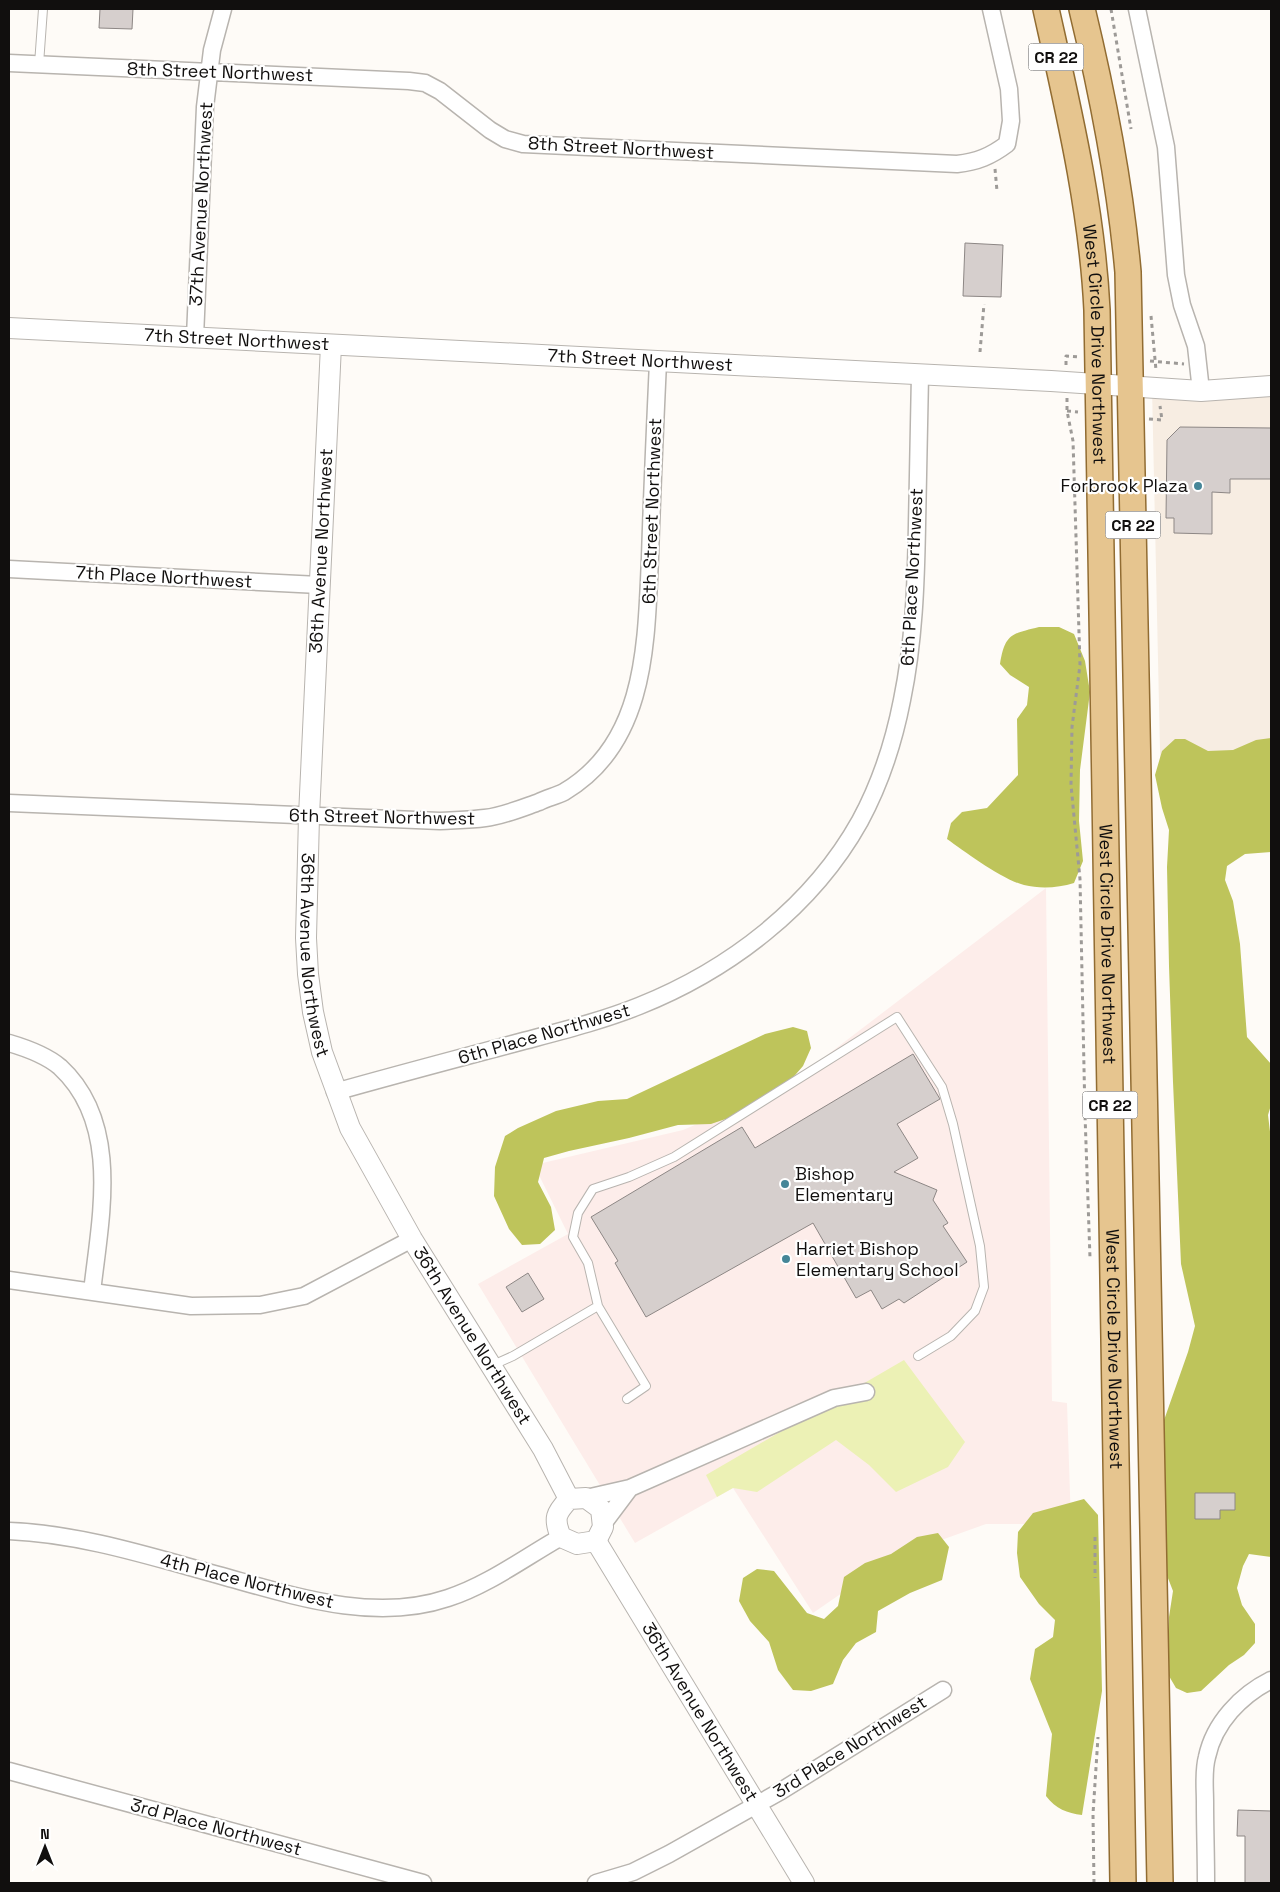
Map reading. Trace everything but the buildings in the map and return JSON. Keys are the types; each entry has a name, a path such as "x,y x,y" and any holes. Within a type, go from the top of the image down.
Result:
{"main road":[{"name":"West Circle Drive Northwest","path":"1046,9 1074,138 1088,220 1096,292 1123,1883"},
{"name":"West Circle Drive Northwest","path":"1082,9 1106,117 1122,213 1128,272 1160,1883"}],"street":[{"name":"37th Avenue Northwest","path":"195,337 205,107 208,72 214,40 223,9"},
{"name":"8th Street Northwest","path":"9,63 424,83 440,90 490,130 505,139 523,144 956,164 970,163 991,156 1007,144 1011,122 1009,89 991,9"},
{"path":"1137,9 1166,146 1176,275 1182,305 1196,346 1201,391"},
{"name":"7th Street Northwest","path":"9,328 1098,384 1201,391 1271,386"},
{"name":"36th Avenue Northwest","path":"331,345 309,816 306,938 313,1012 322,1052 335,1092 350,1128 412,1239 543,1449 578,1499 601,1509 599,1532 756,1805 804,1883"},
{"name":"6th Street Northwest","path":"9,803 440,821 487,818 524,808 564,792 590,772 612,746 629,716 638,687 644,654 648,610 658,362"},
{"name":"6th Place Northwest","path":"335,1092 587,1024 638,1007 690,984 729,960 773,926 805,896 834,859 860,821 889,750 902,701 909,662 915,593 920,375"},
{"name":"7th Place Northwest","path":"9,569 319,585"},
{"path":"9,1043 30,1050 59,1066 77,1086 90,1109 98,1139 102,1170 102,1201 92,1292"},
{"path":"9,1280 191,1306 260,1305 304,1296 412,1239"},
{"path":"630,1488 599,1532 577,1544 561,1537 555,1524 558,1511 578,1499 630,1488 834,1398 866,1392"},
{"name":"4th Place Northwest","path":"9,1531 67,1537 113,1546 313,1602 387,1608 407,1607 448,1598 478,1586 561,1537"},
{"path":"1206,1883 1205,1771 1210,1744 1229,1713 1238,1703 1258,1686 1271,1680"},
{"name":"3rd Place Northwest","path":"596,1883 633,1872 669,1854 781,1791 943,1690"},
{"name":"3rd Place Northwest","path":"9,1771 422,1883"}],"lane":[{"path":"39,64 43,9"},
{"path":"627,1399 646,1386 598,1306 588,1263 572,1237 578,1213 593,1189 629,1177 674,1157 897,1017 942,1087 953,1124 980,1246 984,1287 975,1311 951,1336 918,1356"},
{"path":"491,1366 513,1356 598,1306"}],"path":[{"path":"995,168 997,190"},
{"path":"980,352 984,304"},
{"path":"1156,361 1186,364"},
{"path":"1067,411 1072,441 1080,665 1072,727 1071,785 1080,879 1090,1262"},
{"path":"1094,1536 1095,1585"},
{"path":"1094,1883 1094,1814 1098,1731"}],"shaded area":[{"path":"1271,386 1271,773 1161,795 1152,388"},
{"name":"Harriet Bishop Elementary School","path":"1046,888 1052,1401 1067,1403 1071,1524 986,1524 894,1557 813,1613 733,1488 635,1543 478,1284 568,1234 534,1165 683,1130 788,1085"}],"green space":[{"path":"1039,627 1059,627 1074,634 1085,661 1090,692 1080,770 1079,821 1083,861 1074,883 1049,887 1024,885 1006,878 947,839 951,823 962,812 987,808 1018,775 1017,719 1027,705 1029,687 1010,675 1000,664 1004,647 1011,637"},
{"path":"1271,738 1271,852 1245,854 1227,866 1225,880 1233,901 1240,944 1247,1037 1271,1064 1271,1105 1268,1115 1271,1140 1271,1557 1249,1554 1243,1566 1237,1588 1242,1605 1255,1624 1255,1643 1244,1655 1229,1665 1201,1691 1187,1693 1176,1688 1169,1676 1169,1617 1173,1591 1164,1568 1163,1423 1195,1326 1181,1264 1169,966 1167,867 1169,830 1155,775 1162,751 1175,739 1185,739 1208,751 1233,750 1256,740"},
{"path":"793,1027 807,1031 811,1048 803,1066 776,1097 755,1109 711,1124 678,1125 544,1158 538,1182 551,1207 555,1230 540,1244 522,1245 509,1229 494,1196 495,1167 505,1136 556,1111 598,1101 627,1099 765,1034"},
{"path":"904,1360 965,1442 948,1467 896,1492 869,1465 836,1440 757,1492 733,1488 717,1497 706,1475"},
{"path":"1084,1499 1098,1515 1102,1691 1082,1815 1062,1810 1046,1796 1052,1734 1030,1679 1035,1649 1053,1637 1055,1620 1039,1604 1020,1577 1017,1553 1018,1532 1033,1513"},
{"path":"938,1533 949,1547 942,1580 910,1593 878,1611 876,1632 856,1643 843,1660 833,1684 811,1691 793,1690 778,1670 769,1642 750,1621 739,1601 743,1578 757,1569 774,1571 807,1613 824,1619 838,1606 844,1577 865,1563 891,1554 917,1537"}],"place":[{"name":"Forbrook Plaza","path":"1198,486"},
{"name":"Bishop Elementary","path":"785,1184"},
{"name":"Harriet Bishop Elementary School","path":"786,1259"}]}
